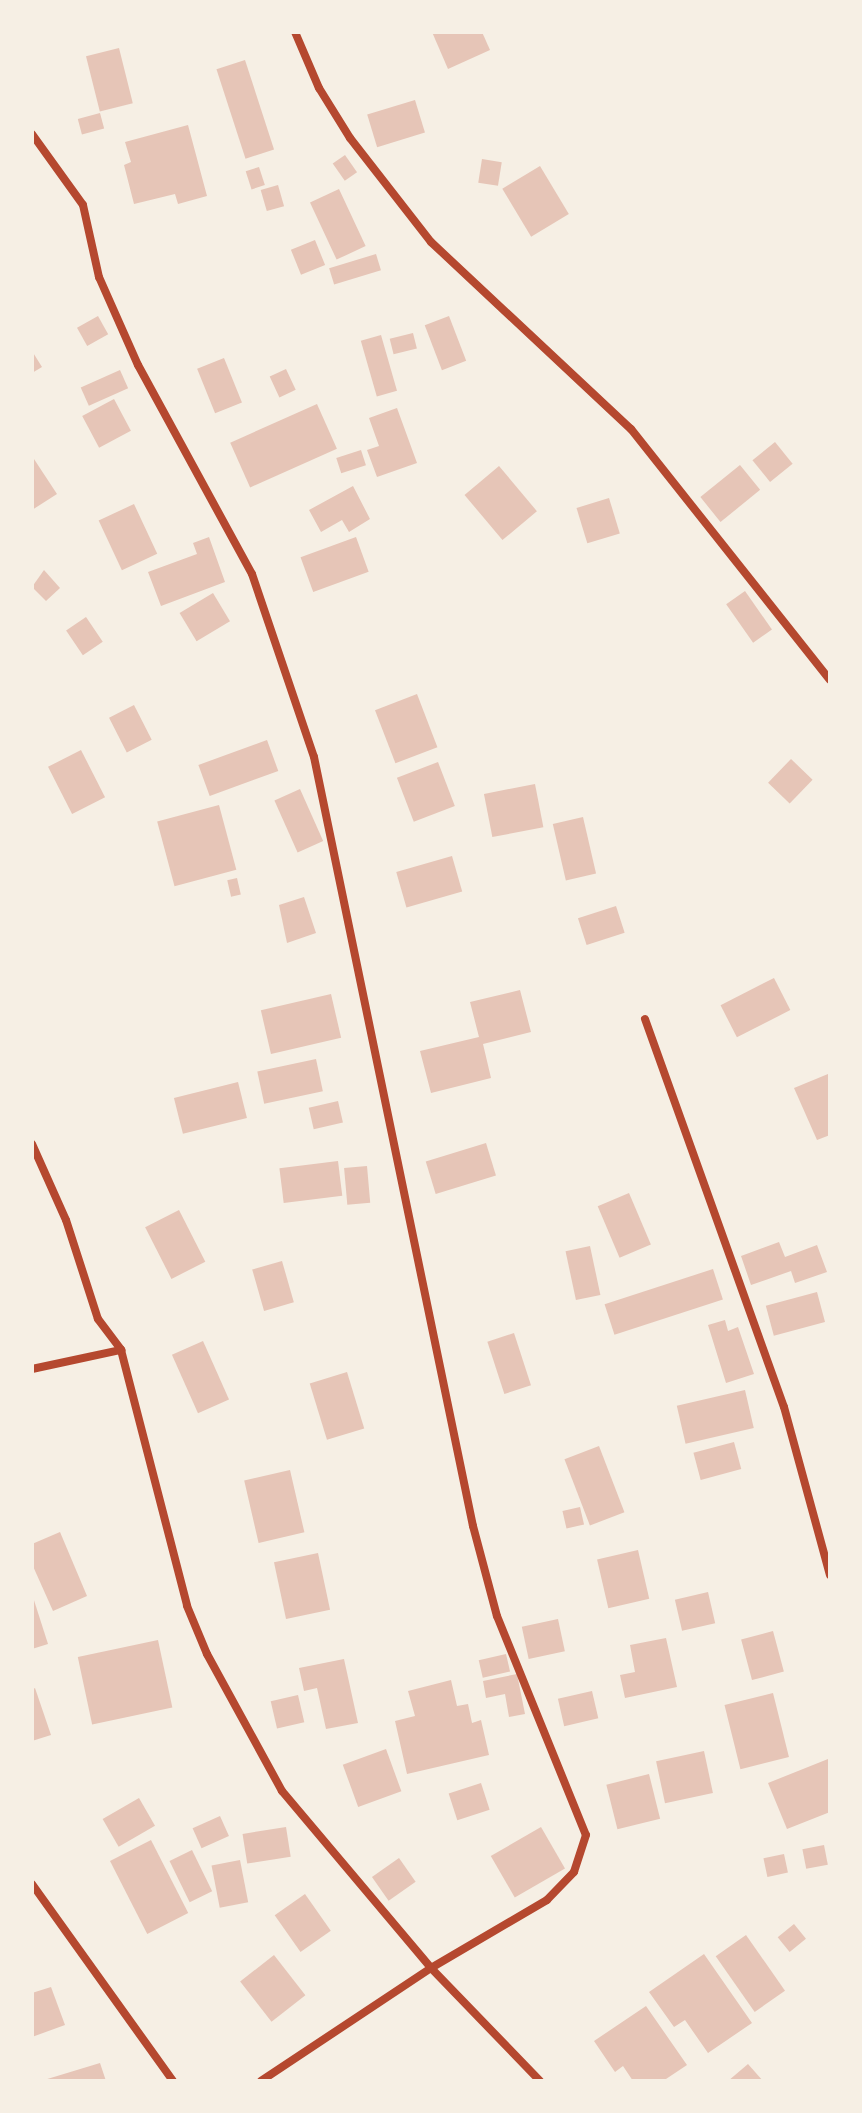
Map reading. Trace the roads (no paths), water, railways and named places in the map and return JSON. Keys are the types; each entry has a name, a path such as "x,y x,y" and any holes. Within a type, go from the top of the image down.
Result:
{"street":[{"path":"295,32 319,88 350,138 431,242 631,429 830,680"},
{"path":"32,134 83,205 99,277 138,365 252,574 314,757 473,1526 497,1616 586,1835 574,1872 560,1888 431,1968 261,2081"},
{"path":"645,1019 784,1407 830,1575"},
{"path":"32,1144 66,1220 98,1319 121,1350 187,1606 207,1654 282,1791 431,1968 540,2081"},
{"path":"32,1369 121,1350"},
{"path":"32,1884 173,2081"}]}
